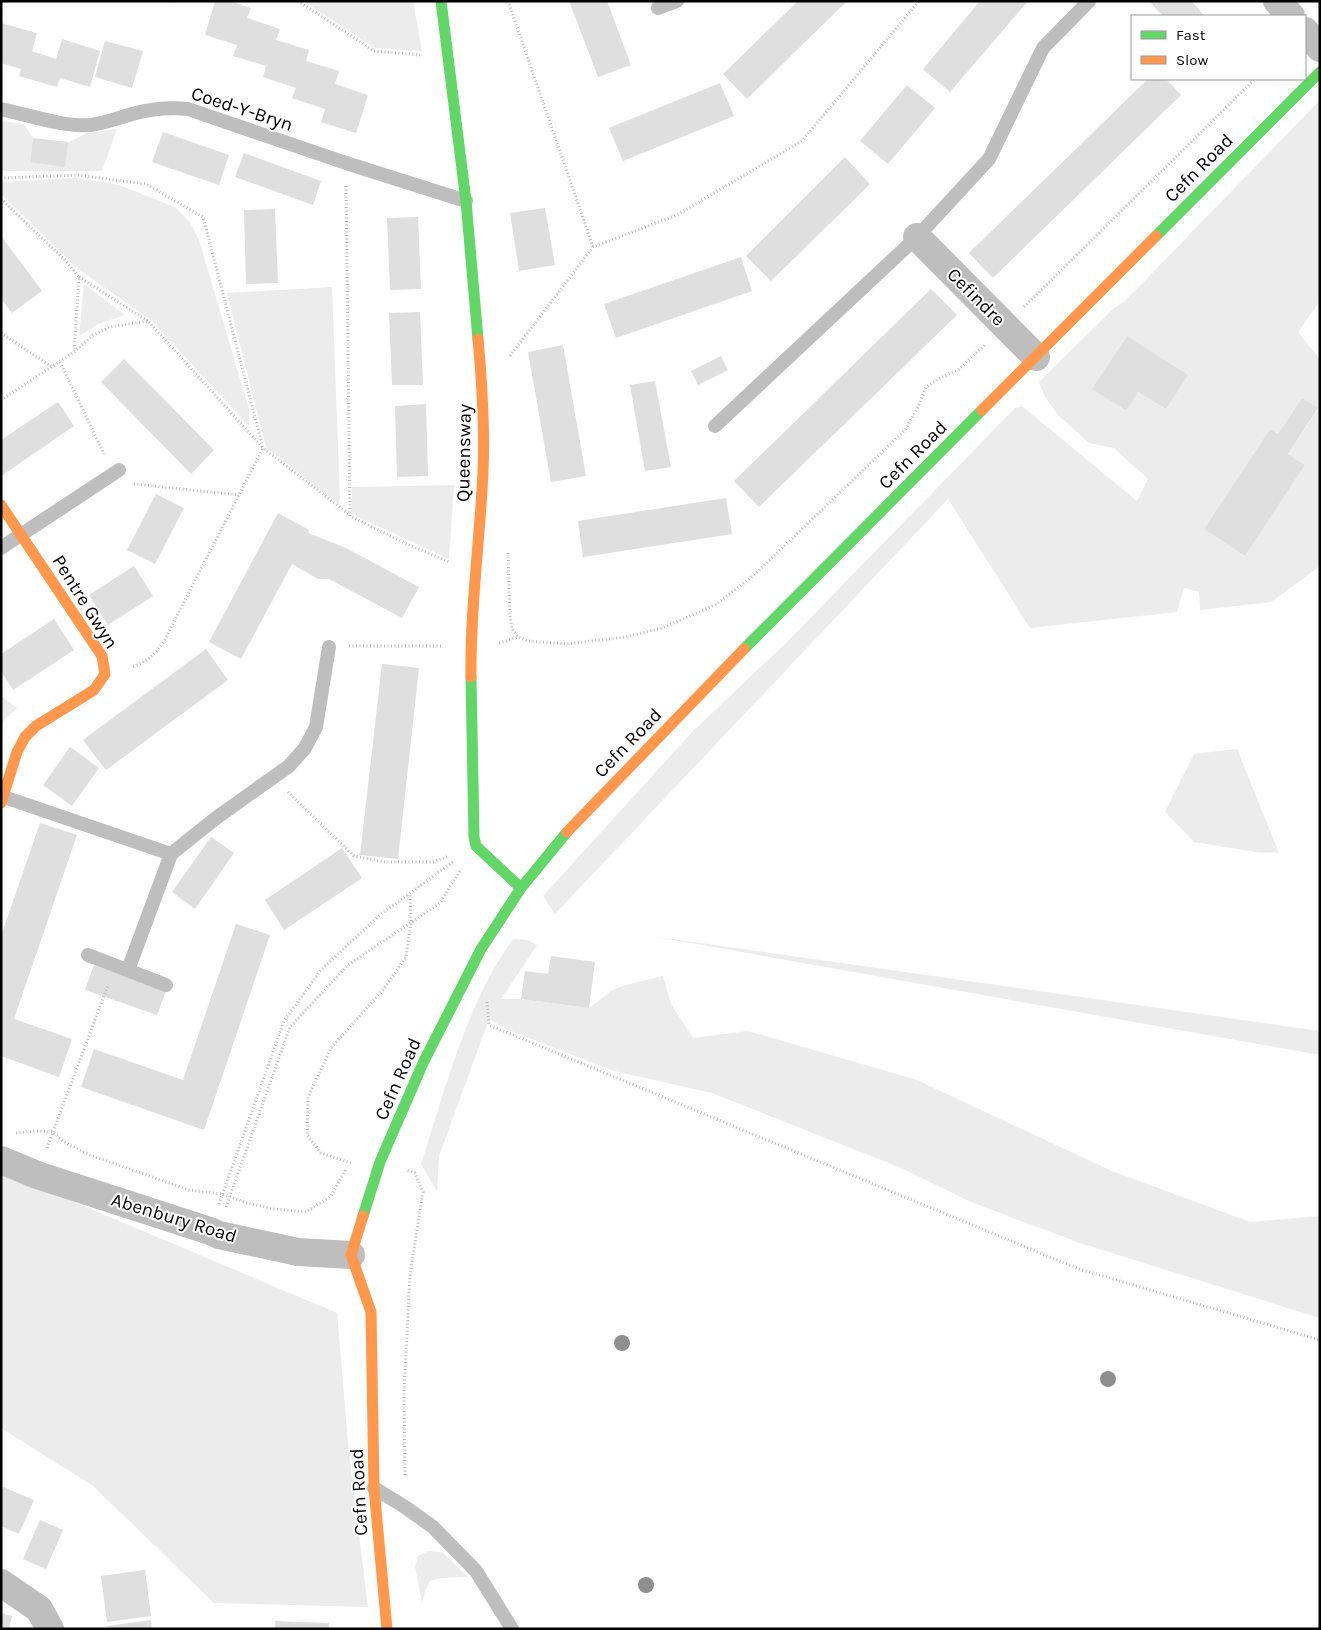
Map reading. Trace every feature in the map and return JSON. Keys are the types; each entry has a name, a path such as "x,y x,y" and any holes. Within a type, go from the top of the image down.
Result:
{"street":[{"name":"Queensway","path":"441,1 466,201 484,391 483,470 471,646 474,836 476,846"},
{"path":"1277,1 1290,15"},
{"path":"1306,32 1320,48"},
{"name":"Cefn Road","path":"386,1629 374,1488 371,1312 351,1255 380,1162 423,1063 481,949 521,888 558,841 776,616 1320,72"},
{"name":"Cefindre","path":"917,237 1036,357"},
{"name":"Pentre Gwyn","path":"1,505 102,656 105,674 94,690 36,726 25,736 17,752 2,800"},
{"path":"476,846 521,888"},
{"name":"Abenbury Road","path":"1,1160 38,1175 215,1233 298,1252 351,1255"},
{"path":"1,1583 39,1609 50,1629"}],"lane":[{"path":"658,8 677,1"},
{"path":"715,426 917,237 989,159 1043,48 1090,1"},
{"name":"Coed-Y-Bryn","path":"1,109 72,124 90,125 112,122 130,114 150,110 169,107 188,109 346,163 466,201"},
{"path":"1,548 116,472"},
{"path":"122,968 171,854 216,818 289,766 305,748 316,727 329,647"},
{"path":"2,800 171,854"},
{"path":"88,955 166,985"},
{"path":"374,1488 432,1526 476,1571 512,1629"}],"path":[{"path":"298,1 374,51 449,57"},
{"path":"508,1 593,247"},
{"path":"509,357 593,247 677,215 802,141 919,1"},
{"path":"508,548 512,629 518,637 528,641 567,644 625,637 662,628 714,605 754,575 905,430 917,409 926,387 958,370 1254,80"},
{"path":"346,163 350,516"},
{"path":"1,178 76,175 146,184 203,217 264,448 156,653 146,661 132,667 105,674"},
{"path":"1,200 65,260 80,277 148,322 264,448 350,516 476,575"},
{"path":"74,352 80,277"},
{"path":"1,400 60,362 92,336 108,327 148,322"},
{"path":"1,333 52,367"},
{"path":"60,362 116,472 134,485 239,495"},
{"path":"329,647 471,646"},
{"path":"273,778 354,856 385,862 433,862 476,846"},
{"path":"215,1233 222,1194 284,1021 321,970 381,914 476,846"},
{"path":"215,1233 290,1027 348,965 440,902 476,846"},
{"path":"405,1507 404,1393 410,1274 423,1192 415,1173 380,1162 350,1163 321,1153 307,1135 308,1097 331,1048 383,990 406,957 411,922 410,893"},
{"path":"38,1175 53,1132 122,968"},
{"path":"486,999 489,1025 1079,1269 1320,1340"},
{"path":"10,1131 18,1134 36,1131 53,1132 64,1142 90,1155 189,1190 222,1194 247,1204 274,1209 306,1212 331,1196 350,1163"}],"shaded area":[{"path":"303,1 413,1 422,51 375,48"},
{"path":"1320,100 1320,301 1298,332 1320,360 1320,566 1271,602 1200,610 1199,592 1184,588 1177,612 1030,628 948,499 555,914 543,896 694,730 786,643 1015,408 1022,406 1137,501 1148,479 1114,448 1089,443 1058,415 1045,397 1039,382 1113,309 1124,302","holes":["1127,336 1187,375 1166,409 1138,392 1125,411 1093,389","1302,398 1318,409 1288,454 1305,465 1245,556 1204,529 1270,429 1278,434"]},
{"path":"1,121 24,124 33,138 30,162 87,133 117,129 102,171 1,171"},
{"path":"75,178 119,185 175,207 190,222 199,240 249,409 249,426 151,320 78,269 1,194 1,182"},
{"path":"84,284 125,315 98,324 79,336"},
{"path":"332,287 340,499 338,504 266,447 227,293"},
{"path":"454,485 449,559 352,514 352,487"},
{"path":"1,696 17,708 4,720 1,727"},
{"path":"1237,749 1279,853 1256,852 1194,842 1165,812 1194,754"},
{"path":"651,936 1320,1031 1320,1055"},
{"path":"513,939 527,940 537,945 501,999 521,999 589,1008 611,991 626,985 663,976 671,1004 693,1038 748,1031 917,1080 1112,1171 1250,1222 1320,1216 1320,1318 1080,1243 971,1202 899,1167 712,1093 614,1071 506,1029 489,1019 439,1156 437,1191 421,1164 470,1018 497,964"},
{"path":"1,1171 337,1313 349,1454 368,1607 214,1603 93,1486 1,1428"},
{"path":"428,1551 442,1552 468,1577 441,1578 430,1581 422,1603 415,1567 418,1556"}],"building":[{"path":"215,1 230,1 251,8 247,18 280,29 276,40 309,50 306,61 339,71 335,84 368,95 356,133 321,122 325,109 292,98 296,88 263,77 266,66 233,56 237,45 205,35"},
{"path":"569,1 607,1 631,65 598,77"},
{"path":"798,1 847,1 747,99 723,74"},
{"path":"980,1 1028,1 950,92 923,69"},
{"path":"1149,1 1191,1 1204,15 1162,15"},
{"path":"1,23 37,33 32,51 56,59 62,39 100,51 90,87 60,78 57,87 19,76 21,69 1,63"},
{"path":"105,41 143,51 132,88 95,77"},
{"path":"1147,80 1167,80 1181,95 993,278 969,253"},
{"path":"720,83 734,116 623,161 609,128"},
{"path":"907,85 935,108 888,164 860,141"},
{"path":"163,132 229,155 219,185 152,162"},
{"path":"33,138 68,142 65,167 30,162"},
{"path":"244,153 321,181 313,205 235,177"},
{"path":"845,157 870,184 771,281 746,256"},
{"path":"545,208 555,265 519,271 510,213"},
{"path":"275,209 278,283 246,284 244,210"},
{"path":"418,217 421,289 390,290 387,218"},
{"path":"1,236 42,291 12,313 1,299"},
{"path":"741,257 752,291 616,338 604,304"},
{"path":"931,289 957,315 759,507 734,481"},
{"path":"420,312 423,385 392,385 389,313"},
{"path":"1127,336 1188,375 1166,409 1138,392 1126,411 1092,389"},
{"path":"563,345 586,476 551,482 528,352"},
{"path":"721,356 728,370 698,385 691,371"},
{"path":"124,359 214,450 191,474 101,382"},
{"path":"655,381 671,467 645,471 630,385"},
{"path":"1302,398 1318,408 1288,454 1305,465 1245,556 1204,529 1270,429 1278,434"},
{"path":"58,402 74,426 1,476 1,440"},
{"path":"426,404 428,476 397,477 395,406"},
{"path":"156,494 184,508 155,564 127,550"},
{"path":"726,498 732,534 583,557 578,521"},
{"path":"278,513 309,530 308,533 346,548 419,587 402,618 329,579 318,579 292,564 241,659 209,642"},
{"path":"134,566 153,596 108,625 89,595"},
{"path":"54,619 74,650 13,690 1,671 1,654"},
{"path":"206,649 228,680 106,770 83,740"},
{"path":"382,664 419,668 398,859 360,855"},
{"path":"70,747 99,768 72,806 43,785"},
{"path":"40,823 77,835 14,1019 72,1039 59,1077 1,1056 1,936"},
{"path":"211,837 234,853 195,909 172,892"},
{"path":"342,848 362,878 284,930 265,900"},
{"path":"236,924 270,935 204,1130 81,1087 94,1049 183,1080"},
{"path":"551,956 595,962 589,1008 521,999 525,971 548,974"},
{"path":"94,965 166,991 157,1015 85,990"},
{"path":"3,1487 34,1500 19,1534 1,1526 1,1492"},
{"path":"40,1520 63,1530 46,1569 23,1559"},
{"path":"145,1570 151,1616 107,1622 101,1576"},
{"path":"1,1613 12,1616 9,1629 1,1629"},
{"path":"151,1620 152,1629 108,1629 107,1626"},
{"path":"275,1621 329,1623 329,1629 275,1629"}],"traffic: fast":[{"path":"441,1 466,201 478,339"},
{"path":"1156,236 1320,72"},
{"path":"744,649 982,410"},
{"path":"471,677 474,837 476,846 521,888"},
{"path":"363,1216 380,1162 423,1063 481,949 521,888 567,832"}],"traffic: slow":[{"path":"982,410 1156,236"},
{"path":"471,677 472,625 484,455 483,405 478,339"},
{"path":"1,505 102,656 105,674 94,690 36,726 25,737 17,752 1,803"},
{"path":"567,832 744,649"},
{"path":"363,1216 351,1255 371,1312 374,1488 387,1629"}]}
